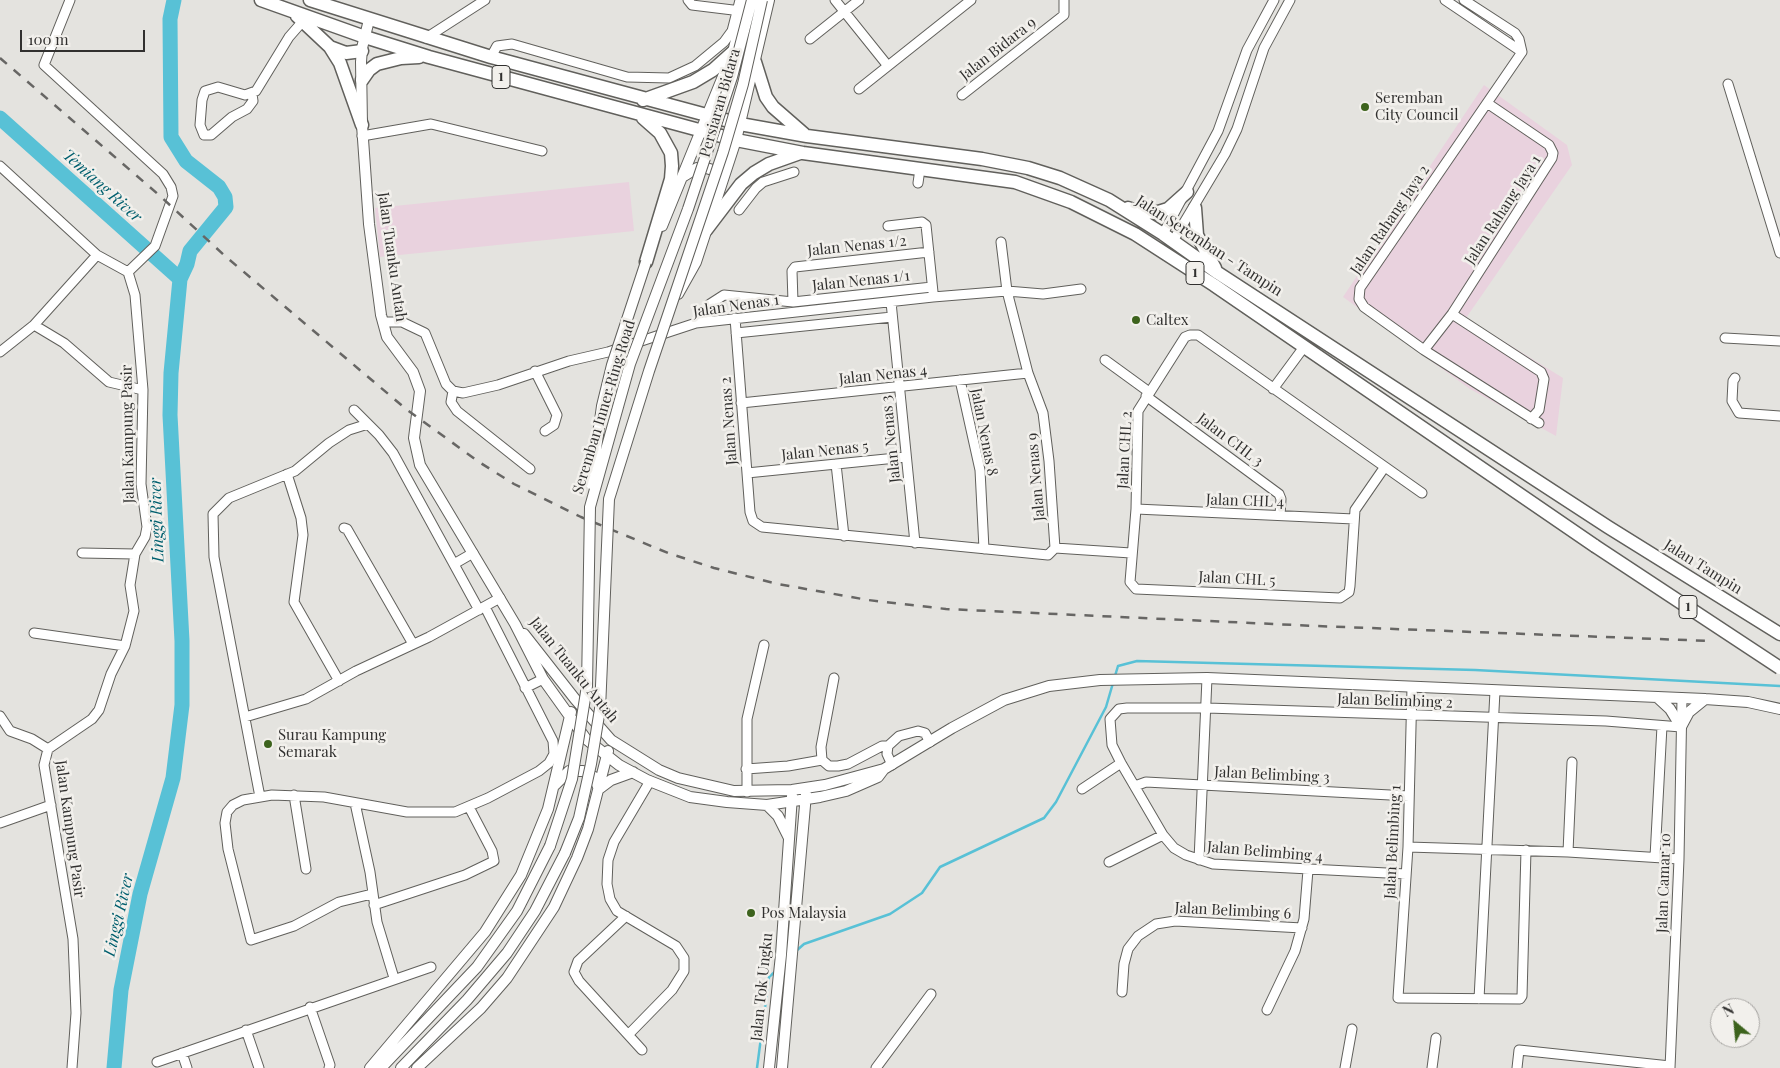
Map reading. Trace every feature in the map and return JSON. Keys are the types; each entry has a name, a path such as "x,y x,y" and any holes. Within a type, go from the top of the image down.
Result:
{"highway":[{"name":"1","path":"261,0 365,37 429,57 736,140"},
{"name":"1","path":"310,0 426,38 643,100 740,124"},
{"path":"288,10 303,21 330,47 340,63 362,131"},
{"path":"330,47 346,53 362,51"},
{"path":"643,100 693,82 713,70 733,52"},
{"path":"362,80 368,70 377,64 401,58 429,57"},
{"path":"755,62 766,97 789,122 807,136"},
{"path":"639,115 660,133 671,153 672,166 671,179 646,262"},
{"name":"Jalan Seremban - Tampin","path":"740,124 807,136 982,159 1028,168 1060,178 1109,200 1608,527"},
{"name":"Jalan Seremban - Tampin","path":"736,140 803,153 1014,182 1071,202 1135,234 1214,284 1595,546 1780,668"},
{"path":"706,230 741,184 754,173 769,164 803,153"},
{"path":"1109,200 1137,211 1155,213 1168,209 1187,192"},
{"path":"1195,208 1197,235 1218,273"},
{"name":"Jalan Tampin","path":"1608,527 1780,634"},
{"path":"1755,618 1770,619 1780,625"}],"main road":[{"name":"Persiaran Bidara","path":"590,508 593,458 602,406 612,365 646,262 684,177 733,52 740,11 746,0"},
{"name":"Persiaran Bidara","path":"688,208 732,77 752,0"},
{"name":"Persiaran Bidara","path":"702,212 723,152 743,84 762,0"},
{"name":"Persiaran Bidara","path":"671,306 696,262 736,140 769,0"},
{"name":"Jalan Tuanku Antah","path":"369,20 362,51 362,131 369,224 383,322 387,337 413,372 420,391 414,438 420,465 515,624 543,679 586,739 607,756 650,782 690,797 767,805 806,800 861,786 878,777 888,767"},
{"path":"717,92 722,102 727,103 742,98 748,92"},
{"path":"684,177 698,168 706,168 713,170 722,183"},
{"name":"Seremban Inner Ring Road","path":"382,1068 477,967 517,911 550,846 572,779 587,686 590,508 630,364 688,208"},
{"name":"Seremban Inner Ring Road","path":"401,1068 466,1000 507,953 535,911 565,853 579,818 591,764 600,709 609,499 622,464 629,431 702,212"},
{"name":"Jalan Tuanku Antah","path":"515,624 575,699 611,740 659,770 678,778 709,787 747,792 792,790 888,767"},
{"path":"888,767 982,710 1029,691 1062,684 1127,678 1207,678 1705,699 1748,702 1780,709"},
{"path":"1658,697 1670,709 1681,728"},
{"path":"370,1068 485,932 521,875 548,808 575,699"},
{"path":"1681,728 1689,712 1705,699"},
{"path":"417,1068 481,1008 533,940 554,907 577,858 599,789 611,740"},
{"path":"554,786 569,771 583,771 594,777 599,789"},
{"path":"599,789 611,780 632,772"},
{"path":"785,971 806,788"},
{"name":"Jalan Tok Ungku","path":"786,955 792,790"},
{"path":"767,805 778,816 789,838"},
{"name":"Jalan Tok Ungku","path":"769,1068 785,971"},
{"name":"Jalan Tok Ungku","path":"782,1068 785,971"}],"street":[{"path":"0,166 97,255 128,272 155,246 173,196 171,187 163,174 44,65 70,0"},
{"path":"426,38 484,0"},
{"path":"688,0 692,5 740,11"},
{"path":"492,57 497,46 512,44 627,77 670,78 695,66 715,52 732,31 740,11 740,0"},
{"path":"835,0 888,66"},
{"path":"810,39 859,0"},
{"path":"859,89 971,0"},
{"name":"Jalan Bidara 9","path":"962,95 1064,14 1064,0"},
{"path":"1168,238 1187,192 1218,130 1247,50 1274,0"},
{"path":"1168,238 1195,208 1225,154 1236,129 1264,48 1290,0"},
{"path":"1445,0 1522,52"},
{"path":"1464,0 1515,33 1519,39 1522,52"},
{"path":"252,94 252,101 247,108 232,117 210,135 204,135 200,125 202,100 205,91 218,87 252,94 260,87 289,36 303,21"},
{"name":"Jalan Rahang Jaya 2","path":"1452,314 1542,372 1544,379 1539,410 1535,421 1424,350 1364,307 1359,299 1360,288 1522,52"},
{"path":"1728,84 1780,252"},
{"name":"Jalan Rahang Jaya 1","path":"1424,350 1452,314 1550,163 1554,153 1549,145 1487,102"},
{"path":"362,131 431,124 542,151"},
{"path":"918,183 920,169"},
{"path":"739,210 763,182 794,172"},
{"name":"Jalan Nenas 1/1","path":"888,226 922,222 926,225 934,298"},
{"name":"Jalan Nenas 9","path":"1001,242 1006,291 1028,373 1043,413 1050,461 1055,548"},
{"name":"Jalan Nenas 1/2","path":"793,302 792,271 795,267 929,252"},
{"path":"0,352 34,325 97,255"},
{"name":"Jalan Kampung Pasir","path":"72,1068 76,1012 76,973 73,938 44,764 48,749 86,723 100,710 111,674 125,646 134,611 130,585 135,554 145,537 147,527 141,484 143,390 135,295 128,272"},
{"name":"Jalan Nenas 1/1","path":"708,322 707,313 710,304 724,295 793,302 932,287"},
{"name":"Jalan Nenas 1","path":"453,391 463,393 475,391 535,371 608,352 708,322 779,313 1006,291 1042,294 1081,288"},
{"path":"778,300 779,313"},
{"name":"Jalan Nenas 3","path":"891,302 915,543"},
{"path":"736,333 892,317"},
{"name":"Jalan Nenas 2","path":"735,318 750,512 753,521 762,527 844,536"},
{"path":"383,322 402,322 412,325 425,333 441,375 453,391 451,402 457,411 530,469"},
{"path":"34,325 64,343 109,382 143,390"},
{"name":"Jalan CHL 2","path":"1130,582 1136,510 1138,411 1185,337 1198,335 1272,389"},
{"path":"1725,338 1780,341"},
{"path":"1304,347 1272,389 1422,493"},
{"path":"1105,360 1148,394"},
{"path":"535,371 557,416 554,424 545,431"},
{"name":"Jalan Nenas 4","path":"741,403 1028,373"},
{"path":"1735,378 1732,400 1737,411 1742,414 1780,416"},
{"name":"Jalan Nenas 8","path":"960,380 980,470 984,550"},
{"name":"Jalan CHL 3","path":"1148,394 1279,494 1281,498 1280,516"},
{"path":"354,410 393,453 454,564 482,608 526,688 553,741 554,754 549,763 539,771 469,807 455,812 425,812 324,797 294,795 243,800 233,805 227,812 225,823 228,848 251,940 294,926 339,902 372,894"},
{"path":"260,797 214,557 213,514 229,498 295,471 349,430 368,424"},
{"name":"Jalan Nenas 5","path":"747,473 906,456"},
{"path":"836,464 844,536 1043,556 1055,548 1131,553"},
{"path":"1354,519 1357,505 1384,468"},
{"path":"286,474 301,518 303,535 294,602 339,681"},
{"name":"Jalan CHL 4","path":"1136,510 1354,519"},
{"name":"Jalan CHL 5","path":"1130,582 1136,589 1242,592 1334,600 1345,595 1350,586 1354,519"},
{"path":"344,528 347,529 413,644"},
{"path":"82,553 135,554"},
{"path":"454,564 473,554"},
{"path":"244,717 306,699 500,598"},
{"path":"34,633 125,646"},
{"path":"747,792 747,718 764,645"},
{"path":"834,678 821,747 822,760 829,766 848,764 882,746 888,746"},
{"path":"1199,860 1207,678"},
{"path":"526,688 543,679"},
{"name":"Jalan Belimbing 1","path":"1412,687 1408,847 1398,998 1478,999"},
{"path":"1495,691 1478,999 1516,1000 1522,996 1526,850"},
{"name":"Jalan Camar 10","path":"1670,1067 1679,859 1682,698"},
{"name":"Jalan Belimbing 2","path":"1127,708 1207,708 1494,719 1606,721 1681,728"},
{"name":"Jalan Belimbing 4","path":"1127,708 1119,709 1114,713 1109,726 1112,745 1162,834 1174,848 1199,860 1213,864 1406,874"},
{"path":"0,716 10,731 32,739 48,749"},
{"path":"1655,857 1662,726"},
{"path":"888,767 888,746 899,736 913,731 925,733 930,742"},
{"path":"746,769 788,766 822,760"},
{"path":"1568,852 1572,762"},
{"path":"1082,789 1121,763"},
{"path":"629,1034 672,990 684,971 684,958 676,946 617,910 610,899 607,884 608,860 614,842 650,782"},
{"name":"Jalan Belimbing 3","path":"1135,786 1146,782 1409,796"},
{"path":"294,795 306,869"},
{"path":"355,803 370,872 374,906 382,943 394,978"},
{"path":"0,823 51,805"},
{"path":"374,906 465,875 494,861 492,851 469,807"},
{"path":"1109,862 1162,834"},
{"path":"1408,847 1487,848 1679,859"},
{"path":"1267,1010 1295,951 1302,928 1308,870"},
{"path":"626,916 578,962 574,972 579,981 642,1050"},
{"name":"Jalan Belimbing 6","path":"1122,992 1124,964 1128,948 1138,936 1156,924 1175,921 1302,928"},
{"path":"157,1062 431,966"},
{"path":"876,1068 931,994"},
{"path":"310,1008 330,1065 328,1068"},
{"path":"1345,1068 1352,1029"},
{"path":"246,1030 259,1068"},
{"path":"1432,1068 1436,1038"},
{"path":"1517,1068 1519,1050 1670,1067"},
{"path":"182,1053 187,1068"}],"shaded area":[{"path":"1484,85 1567,145 1572,165 1466,318 1563,378 1556,436 1470,389 1343,297"},
{"path":"629,182 634,231 380,257 375,208"}],"waterway":[{"name":"Linggi River","path":"114,1068 121,990 140,894 173,778 182,705 182,641 170,415 171,373 180,279 187,264 190,251 226,207 225,197 219,187 186,161 171,137 170,19 174,0"},
{"name":"Temiang River","path":"0,118 180,279"},
{"path":"1115,676 1118,666 1137,661 1475,670 1780,686"},
{"path":"795,952 804,944 890,914 922,893 940,867 1044,818 1056,802 1106,707 1113,683"},
{"path":"757,1068 769,977 777,970"}],"railway":[{"path":"0,58 159,195 225,256 406,409 479,462 514,484 581,517 668,553 714,568 778,584 868,600 946,609 1710,641"}],"place":[{"name":"Seremban City Council","path":"1365,107"},
{"name":"Caltex","path":"1136,320"},
{"name":"Surau Kampung Semarak","path":"268,744"},
{"name":"Pos Malaysia","path":"751,913"}]}
